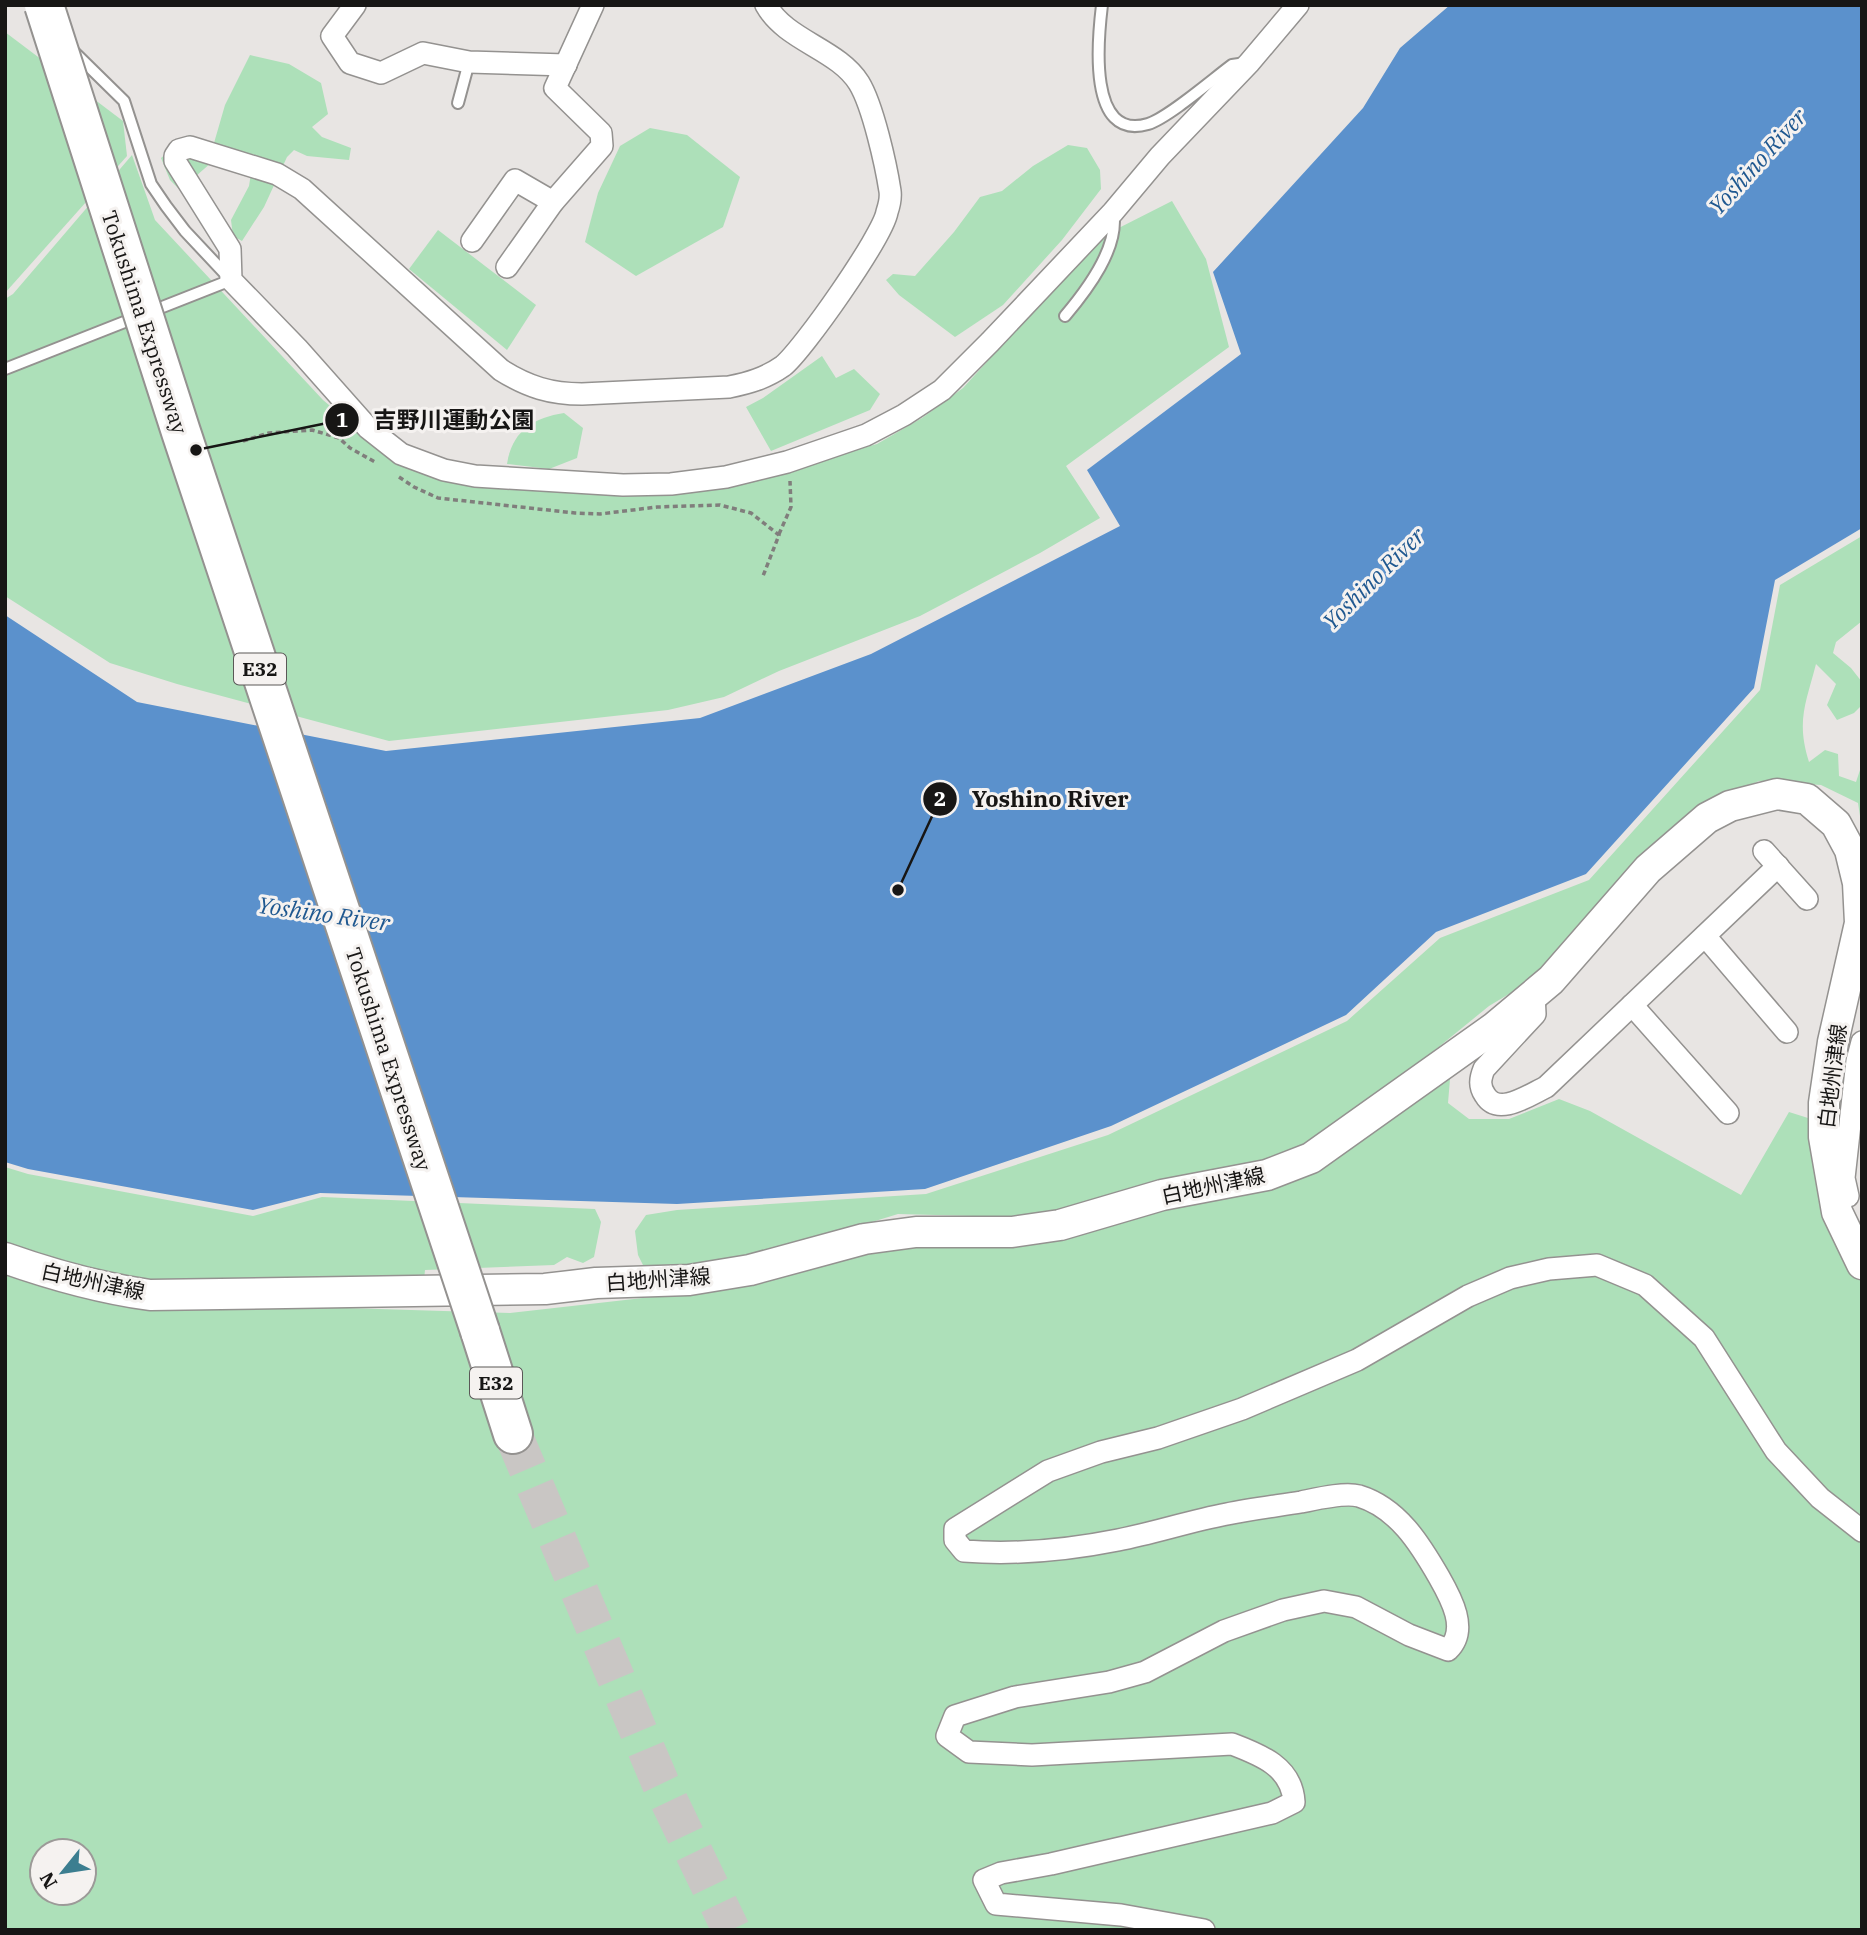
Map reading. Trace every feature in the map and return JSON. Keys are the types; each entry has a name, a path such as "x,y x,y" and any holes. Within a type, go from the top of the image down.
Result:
{"highway":[{"name":"Tokushima Expressway","path":"39,10 513,1434"}],"main road":[{"name":"白地州津線","path":"5,1258 104,1288 150,1295 545,1289 596,1283 690,1280 750,1270 863,1239 916,1232 1012,1232 1060,1225 1162,1195 1267,1175 1311,1157 1495,1027 1551,980 1648,869 1707,818 1730,806 1777,794 1807,799 1836,824 1850,850 1858,883 1860,923 1833,1042 1824,1103 1824,1137 1837,1212 1862,1264"}],"street":[{"path":"355,5 332,36 350,63 381,73 423,53 470,62 566,65"},
{"path":"507,267 553,202 602,146 601,133 555,88 593,5"},
{"path":"766,5 775,18 851,72 860,85 873,115 890,194 887,216 855,271 798,351 784,365 750,383 729,387 582,394 560,394 531,386 501,370 302,189 277,174 254,165 184,148 175,156 176,162 230,249 231,280 297,348 368,428 401,454 444,471 487,477 623,485 671,484 726,477 787,462 866,435 904,415 942,390 1113,212 1160,156 1249,63 1298,5"},
{"path":"472,241 515,180 553,202"},
{"path":"1534,994 1535,1014 1484,1069 1480,1079 1482,1091 1489,1101 1497,1105 1507,1104 1546,1087 1705,936 1771,858 1807,899"},
{"path":"1705,936 1787,1032"},
{"path":"1632,1005 1727,1114"},
{"path":"1843,1226 1852,1216 1844,1178 1857,1061 1862,1042"},
{"path":"1204,1930 1121,1914 996,1904 984,1880 1001,1873 1272,1813 1294,1802 1293,1789 1276,1764 1257,1753 1232,1744 1032,1755 969,1752 947,1736 955,1716 1015,1697 1109,1682 1145,1672 1224,1631 1283,1610 1324,1601 1356,1607 1409,1635 1448,1650 1455,1643 1460,1628 1447,1591 1418,1541 1387,1510 1357,1495 1327,1497 1226,1514 1117,1541 996,1553 964,1551 955,1540 955,1529 1048,1471 1242,1409 1357,1360 1468,1296 1510,1278 1549,1269 1597,1265 1645,1285 1704,1338 1776,1451 1820,1498 1862,1531"}],"lane":[{"path":"1102,5 1098,46 1104,105 1112,116 1125,123 1138,125 1157,120 1232,65 1249,63"},
{"path":"5,369 231,280 185,230 151,184 124,101 39,10"},
{"path":"457,103 470,62"},
{"path":"1065,316 1080,298 1109,250 1116,226 1113,212"}],"path":[{"path":"243,441 270,433 313,430 339,438 350,448 380,464"},
{"path":"763,576 790,506 787,462"},
{"path":"398,475 414,487 438,498 575,513 600,514 657,507 720,505 751,513 779,535"}],"green space":[{"path":"5,32 123,121 127,156 5,293"},
{"path":"250,55 289,64 321,83 328,114 312,127 322,137 351,148 349,160 307,156 294,150 287,157 264,207 242,241 233,236 231,220 249,186 254,154 212,162 180,190 170,180 161,158 189,135 214,143 225,105"},
{"path":"650,128 687,135 740,177 723,227 636,276 585,242 598,193 620,146"},
{"path":"1068,145 1087,148 1100,170 1101,189 1062,240 1003,305 955,337 899,295 886,280 893,274 915,276 954,232 980,197 1002,191 1033,166"},
{"path":"132,155 155,220 323,400 365,435 419,469 751,479 877,444 922,418 963,388 1101,237 1172,201 1206,259 1229,347 1066,466 1100,518 920,616 779,671 724,697 668,710 389,741 177,684 110,663 5,596 5,299 13,294"},
{"path":"438,230 536,305 507,350 409,269"},
{"path":"822,356 836,378 854,369 880,394 870,410 771,451 746,407"},
{"path":"564,413 583,428 577,458 549,469 507,464 514,443 526,428 543,418"},
{"path":"1862,536 1862,621 1836,642 1833,653 1851,668 1862,682 1862,705 1854,713 1837,720 1827,705 1836,684 1816,664 1806,701 1803,735 1809,762 1825,750 1838,754 1839,776 1856,782 1862,764 1862,829 1858,803 1821,785 1759,781 1710,802 1529,982 1489,1006 1338,1129 1304,1152 1022,1221 973,1216 898,1214 745,1261 644,1267 638,1255 635,1231 646,1215 677,1210 926,1194 1108,1135 1347,1021 1440,938 1589,880 1760,690 1780,585"},
{"path":"1450,1079 1448,1103 1469,1119 1509,1119 1559,1099 1590,1111 1741,1195 1789,1112 1808,1118 1862,1277 1862,1930 5,1930 5,1267 245,1305 510,1313 749,1286 907,1241 1316,1169"},
{"path":"5,1167 28,1174 253,1216 322,1197 595,1209 601,1222 594,1257 583,1263 567,1257 554,1265 425,1270 424,1280 140,1286 5,1244"}],"water":[{"path":"1450,5 1862,5 1862,528 1775,580 1754,688 1586,874 1436,932 1346,1015 1111,1126 925,1189 677,1204 320,1193 253,1210 28,1169 5,1162 5,615 137,702 386,751 700,718 871,654 1120,526 1087,470 1241,354 1213,272 1363,108 1400,48"}],"tunnel":[{"path":"513,1434 660,1782 731,1930"}],"place":[{"name":"吉野川運動公園","path":"196,450"},
{"name":"Yoshino River","path":"898,890"}]}
